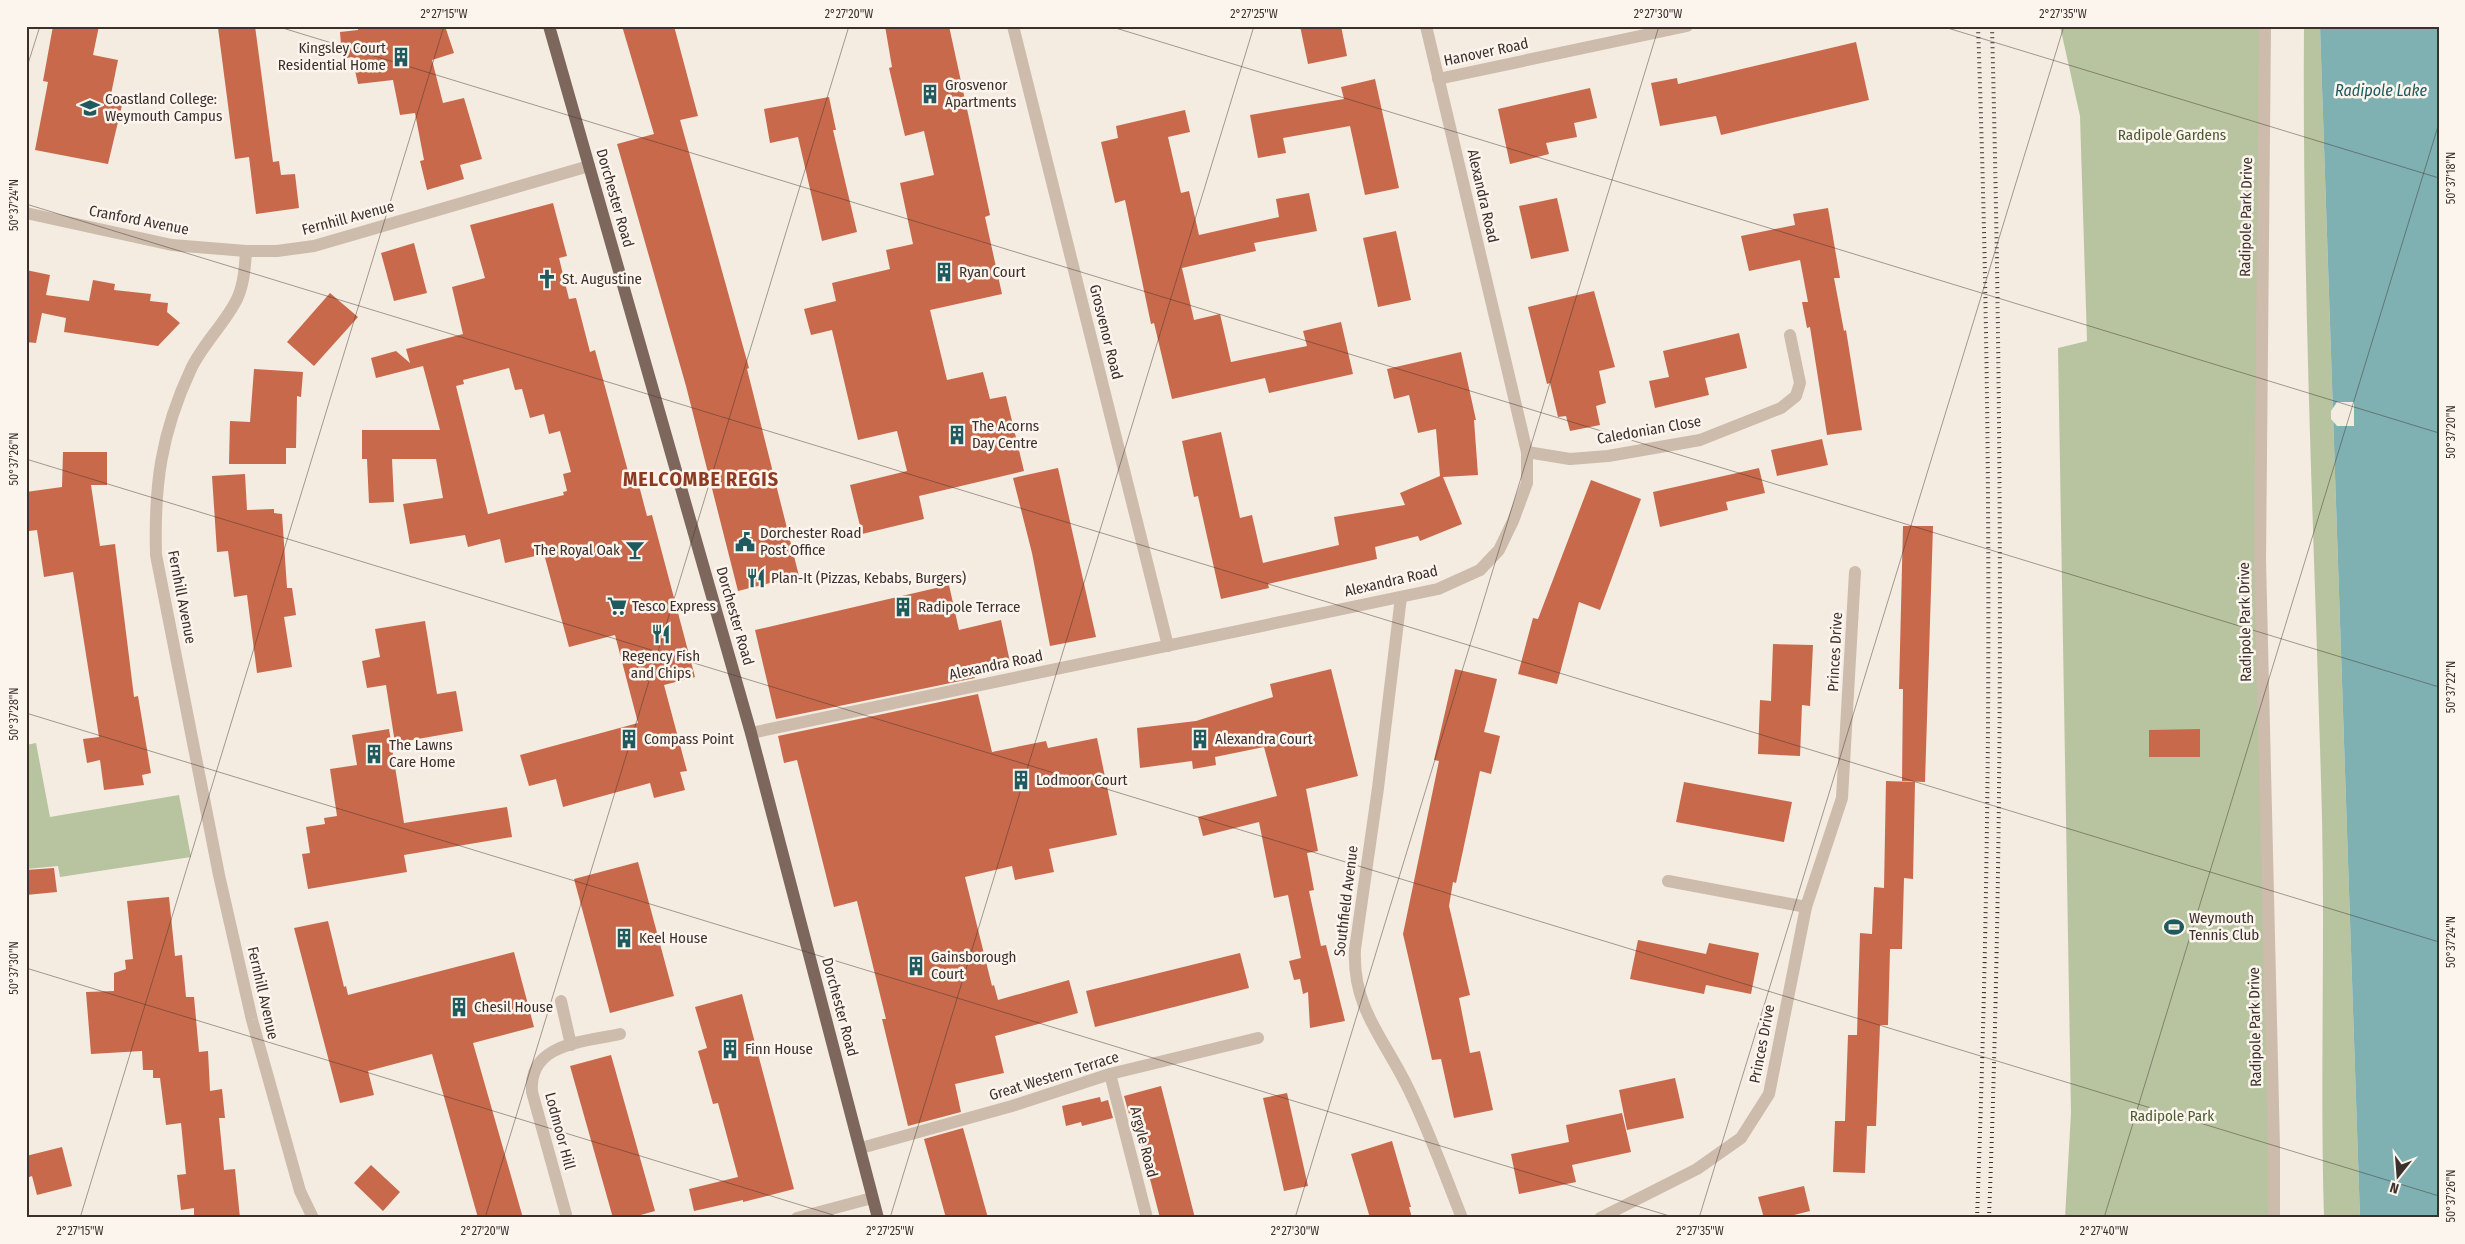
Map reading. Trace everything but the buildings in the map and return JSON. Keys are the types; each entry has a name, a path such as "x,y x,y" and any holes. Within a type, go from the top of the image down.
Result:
{"main road":[{"name":"Dorchester Road","path":"549,26 751,733 878,1218"}],"street":[{"name":"Grosvenor Road","path":"1013,26 1168,646"},
{"name":"Alexandra Road","path":"751,733 1401,598 1438,589 1480,570 1499,550 1513,521 1528,483 1527,452 1426,26"},
{"name":"Hanover Road","path":"1438,79 1687,26"},
{"name":"Radipole Park Drive","path":"2265,26 2260,560 2274,1119 2274,1218"},
{"name":"Fernhill Avenue","path":"313,1218 300,1191 252,1020 219,875 156,555 155,508 160,460 172,413 192,367 236,300 245,270 246,251 278,251 314,246 589,166"},
{"name":"Cranford Avenue","path":"26,213 172,244 246,251"},
{"name":"Caledonian Close","path":"1527,452 1570,459 1608,456 1700,440 1781,408 1796,396 1800,383 1790,335"},
{"name":"Princes Drive","path":"1600,1218 1697,1169 1741,1138 1769,1094 1806,907 1842,798 1855,572"},
{"name":"Southfield Avenue","path":"1401,598 1378,788 1355,949 1354,972 1365,1012 1410,1090 1462,1218"},
{"path":"1668,881 1806,907"},
{"path":"561,1001 571,1045"},
{"name":"Lodmoor Hill","path":"567,1218 531,1084 536,1066 548,1053 571,1045 620,1034"},
{"name":"Great Western Terrace","path":"861,1148 1012,1106 1110,1074 1258,1038"},
{"name":"Argyle Road","path":"1110,1074 1146,1218"},
{"path":"796,1218 872,1198"}],"green space":[{"name":"Radipole Park","path":"2060,26 2265,26 2261,338 2274,1218 2065,1218 2071,1113 2058,348 2087,341 2080,116"},
{"path":"2304,26 2320,26 2360,1218 2324,1218 2322,1118 2322,817 2307,323"},
{"path":"36,743 50,817 179,795 191,857 60,877 58,866 26,869 26,745"}],"water":[{"name":"Radipole Lake","path":"2320,26 2439,26 2439,1218 2360,1218"}],"pier":[{"path":"2337,402 2354,402 2354,426 2337,426 2331,419 2331,411"}],"railway":[{"path":"1977,1218 1988,771 1988,473 1983,175 1978,26"},
{"path":"1989,1218 1997,920 2000,622 1998,324 1992,26"}],"place":[{"name":"Kingsley Court Residential Home","path":"401,57"},
{"name":"Grosvenor Apartments","path":"930,94"},
{"name":"Coastland College: Weymouth Campus","path":"90,108"},
{"name":"Ryan Court","path":"944,272"},
{"name":"St. Augustine","path":"547,279"},
{"name":"The Acorns Day Centre","path":"957,435"},
{"name":"Dorchester Road Post Office","path":"745,542"},
{"name":"The Royal Oak","path":"635,550"},
{"name":"Plan-It (Pizzas, Kebabs, Burgers)","path":"756,578"},
{"name":"Tesco Express","path":"617,606"},
{"name":"Radipole Terrace","path":"903,607"},
{"name":"Regency Fish and Chips","path":"661,634"},
{"name":"Compass Point","path":"629,739"},
{"name":"Alexandra Court","path":"1200,739"},
{"name":"The Lawns Care Home","path":"374,754"},
{"name":"Lodmoor Court","path":"1021,780"},
{"name":"Weymouth Tennis Club","path":"2174,927"},
{"name":"Keel House","path":"624,938"},
{"name":"Gainsborough Court","path":"916,966"},
{"name":"Chesil House","path":"459,1007"},
{"name":"Finn House","path":"730,1049"}],"district":[{"name":"MELCOMBE REGIS","path":"701,479"}],"park label":[{"name":"Radipole Gardens","path":"2172,135"}]}
